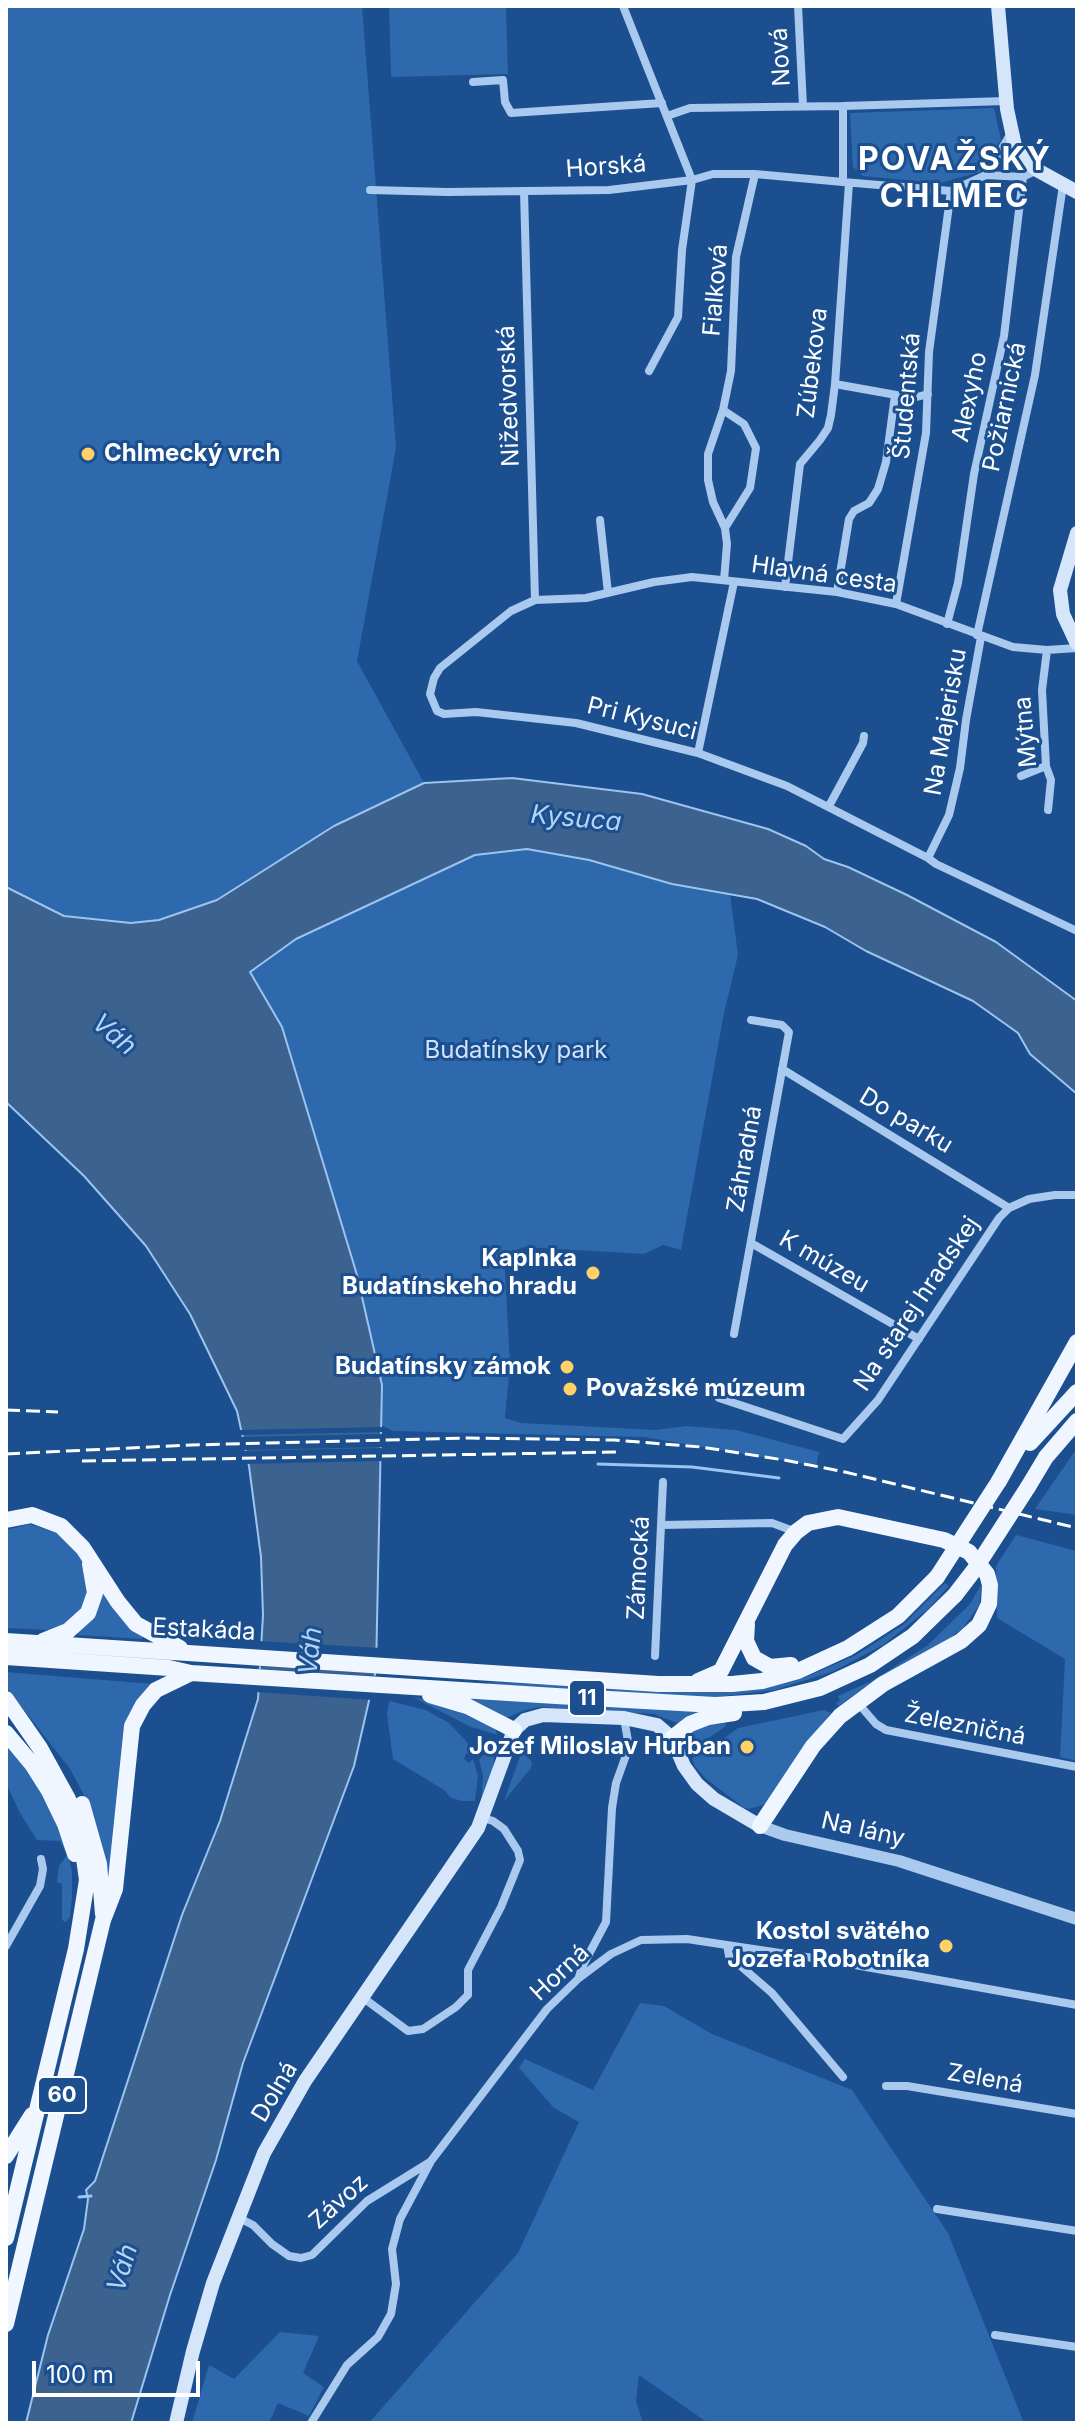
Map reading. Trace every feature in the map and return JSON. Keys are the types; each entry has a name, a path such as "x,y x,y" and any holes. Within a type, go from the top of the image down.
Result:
{"main road":[{"path":"998,6 1011,133 1030,174 1070,189"},
{"path":"1077,533 1063,575 1060,598 1063,614 1077,646"},
{"path":"999,1481 1077,1342"},
{"name":"11","path":"685,1685 762,1681 798,1671 881,1628 937,1577 999,1481 1058,1410 1077,1392"},
{"name":"11","path":"398,1686 715,1705 776,1700 820,1688 870,1665 913,1636 955,1595 1046,1457 1077,1421"},
{"path":"6,1520 20,1516 41,1517 61,1526 83,1548 126,1614 136,1624 166,1643 193,1653"},
{"path":"685,1685 721,1671 778,1557 796,1532 808,1523 825,1517 838,1517 955,1544 979,1561 987,1574 989,1604 986,1615 971,1633 857,1702 824,1732 760,1826"},
{"path":"36,1652 68,1631 88,1613 95,1593 83,1548"},
{"path":"747,1621 746,1645 762,1664 777,1668 832,1656"},
{"name":"Estakáda","path":"6,1641 36,1652 191,1673 398,1686"},
{"name":"Estakáda","path":"6,1657 36,1652 193,1653 685,1685"},
{"path":"103,1920 115,1889 132,1726 143,1705 156,1690 191,1673"},
{"path":"398,1686 467,1706 514,1730 525,1720 538,1715 624,1718 657,1725 672,1738 690,1724 708,1717 765,1707 776,1700"},
{"path":"11,1705 53,1755 83,1806 99,1864 103,1920"},
{"path":"11,1705 57,1776 76,1819 87,1880 83,1911"},
{"name":"Dolná","path":"176,2423 201,2324 237,2217 275,2133 305,2081 457,1861 483,1818 514,1730"},
{"path":"6,1733 32,1764 61,1815 78,1868 83,1911"},
{"name":"Na lány","path":"672,1738 684,1766 697,1784 714,1799 760,1826"},
{"name":"60","path":"6,2238 83,1911"},
{"name":"60","path":"6,2324 103,1920"},
{"path":"6,2156 35,2111"},
{"path":"6,2290 20,2270"}],"street":[{"path":"623,6 692,180 682,250 678,317 649,371"},
{"name":"Nová","path":"798,6 803,106"},
{"path":"473,82 503,80 505,102 511,113 662,103"},
{"path":"667,116 690,108 1006,101"},
{"name":"Zúbekova","path":"785,587 800,464 828,428 835,384 846,183 843,106"},
{"path":"986,175 1011,133"},
{"name":"Horská","path":"370,190 609,190 692,180 713,174 755,174 951,191"},
{"name":"Fialková","path":"698,753 729,581 725,528 713,502 708,480 708,454 729,390 736,257 755,174"},
{"path":"951,191 986,175 1030,174"},
{"name":"Alexyho","path":"947,624 958,583 974,474 1004,336 1030,174"},
{"name":"Požiarnická","path":"979,636 1035,375 1070,189"},
{"name":"Nižedvorská","path":"524,191 535,600"},
{"name":"Študentská","path":"896,604 924,445 929,352 951,191"},
{"path":"835,384 913,398 928,394"},
{"path":"837,592 849,519 854,511 869,503 878,489 886,462 895,395"},
{"path":"723,410 744,424 756,448 750,488 725,528"},
{"path":"600,520 608,593"},
{"name":"Hlavná cesta","path":"437,711 430,694 440,668 511,611 535,600 586,598 654,582 692,577 837,592 896,604 1013,647 1047,650 1077,646"},
{"name":"Na Majerisku","path":"928,858 949,815 960,768 979,636"},
{"name":"Mýtna","path":"1047,650 1042,690 1046,766 1051,780 1048,810"},
{"name":"Pri Kysuci","path":"437,711 576,723 698,753 787,786 936,864 1077,931"},
{"path":"829,806 864,736"},
{"path":"1021,776 1046,766"},
{"name":"Záhradná","path":"734,1334 789,1032 782,1025 751,1020"},
{"name":"Do parku","path":"782,1069 1009,1208"},
{"name":"Na starej hradskej","path":"719,1398 843,1439 878,1400 990,1230 1009,1208 1038,1197 1077,1195"},
{"name":"K múzeu","path":"751,1243 919,1339"},
{"name":"Zámocká","path":"655,1656 663,1482"},
{"path":"661,1525 772,1523 796,1532"},
{"name":"Železničná","path":"857,1702 876,1724 886,1730 1077,1767"},
{"path":"579,1978 606,1922 612,1808 616,1783 629,1747 624,1718"},
{"path":"362,1997 408,2031 423,2029 468,1995 468,1970 501,1907 520,1860 504,1829 483,1818"},
{"name":"Na lány","path":"760,1826 785,1835 899,1861 1077,1919"},
{"path":"6,1946 40,1886 41,1859"},
{"name":"Horná","path":"311,2423 347,2365 378,2337 391,2314 396,2284 392,2249 400,2219 431,2161 547,2009 579,1978 611,1954 641,1940 687,1939 833,1961 1077,2005"},
{"path":"727,1945 729,1956 772,1993 843,2077"},
{"name":"Zelená","path":"886,2086 907,2086 1077,2114"},
{"name":"Závoz","path":"237,2217 253,2225 289,2256 301,2258 312,2255 367,2201 431,2161"},
{"path":"937,2209 1077,2231"},
{"path":"995,2335 1077,2347"}],"green space":[{"path":"6,6 362,6 396,448 357,661 424,783 334,826 217,900 159,920 131,923 64,916 6,887"},
{"path":"389,6 506,6 508,74 391,77"},
{"path":"994,108 1001,140 980,172 940,183 863,176 853,167 850,113"},
{"name":"Budatínsky park","path":"527,849 589,860 672,884 730,894 738,955 724,1013 681,1250 663,1245 644,1254 525,1247 504,1254 510,1364 505,1418 521,1423 656,1430 686,1426 736,1430 819,1452 816,1466 644,1437 393,1431 381,1425 382,1385 357,1275 282,1027 250,972 296,939 475,855"},
{"path":"1077,1448 1077,1515 1035,1509"},
{"path":"30,1524 59,1534 76,1551 83,1562 91,1593 73,1623 51,1630 6,1628 6,1530"},
{"path":"1016,1535 1077,1551 1077,1761 1060,1757 1065,1659 997,1618 996,1566"},
{"path":"945,1583 949,1586 927,1610 883,1645 834,1671 775,1690 715,1697 677,1696 491,1685 487,1682 714,1692 774,1685 806,1677 856,1655 903,1625"},
{"path":"99,1585 143,1637 142,1639 77,1633"},
{"path":"981,1585 980,1604 963,1628 942,1644 866,1686 839,1706 836,1703 840,1701 838,1696 874,1680 928,1645 970,1604"},
{"path":"6,1672 153,1684 148,1689 108,1887 85,1797 70,1769 6,1687"},
{"path":"413,1697 460,1707 496,1730 497,1735 469,1726"},
{"path":"466,1697 707,1711 680,1724 654,1714 541,1707 506,1718"},
{"path":"389,1701 426,1710 449,1723 467,1742 471,1754 466,1753 464,1759 469,1763 473,1759 478,1776 475,1801 450,1797 444,1790 393,1759 387,1714"},
{"path":"824,1710 831,1713 802,1748 769,1801 763,1805 749,1809 743,1807 705,1778 695,1766 692,1758 738,1728"},
{"path":"725,1723 726,1726 700,1744 689,1747 692,1732 700,1725"},
{"path":"6,1742 28,1768 64,1836 72,1872 70,1917 66,1922 62,1920 62,1884 57,1882 59,1866 67,1855 60,1841 37,1840 20,1813 6,1783"},
{"path":"495,1746 493,1771 481,1803 483,1776 479,1759"},
{"path":"522,1751 532,1762 531,1768 504,1801"},
{"path":"640,2003 664,2006 712,2034 852,2090 948,2233 1024,2423 708,2423 639,2375 636,2401 643,2423 369,2423 518,2253 579,2122 554,2108 519,2068 525,2059 593,2090"},
{"path":"280,2332 319,2336 303,2373 324,2387 309,2416 278,2403 269,2423 192,2423 209,2365 234,2379"}],"water":[{"path":"512,778 642,794 768,829 806,846 824,859 907,895 996,942 1077,1001 1077,1094 1030,1054 1018,1033 973,1001 866,951 825,927 757,899 672,884 589,860 527,849 475,855 296,939 250,972 282,1027 357,1275 382,1385 376,1670 354,1766 243,2063 216,2160 131,2423 26,2423 48,2335 84,2229 88,2199 86,2190 95,2181 182,1915 220,1821 258,1699 263,1615 261,1557 249,1466 237,1411 190,1314 146,1246 84,1176 6,1102 6,887 64,916 131,923 159,920 217,900 334,826 424,783"}],"pier":[{"path":"385,1427 385,1432 238,1435 237,1430"},
{"path":"385,1434 384,1447 241,1450 238,1437"},
{"path":"384,1448 384,1461 244,1464 241,1451"},
{"path":"258,1641 381,1648 379,1673 256,1666"},
{"path":"256,1669 378,1676 373,1700 255,1692"}],"waterway":[{"path":"598,1464 692,1467 779,1478"},
{"path":"79,2197 91,2196"}],"railway":[{"path":"6,1410 58,1412"},
{"path":"6,1454 191,1445 468,1438 614,1440 701,1447 784,1460 1077,1528"},
{"path":"82,1461 618,1452"}],"place":[{"name":"Chlmecký vrch","path":"88,454"},
{"name":"Kaplnka Budatínskeho hradu","path":"593,1273"},
{"name":"Budatínsky zámok","path":"567,1367"},
{"name":"Považské múzeum","path":"570,1389"},
{"name":"Jozef Miloslav Hurban","path":"747,1747"},
{"name":"Kostol svätého Jozefa Robotníka","path":"946,1946"}],"district":[{"name":"POVAŽSKÝ CHLMEC","path":"955,178"}],"water label":[{"name":"Kysuca","path":"576,819"},
{"name":"Váh","path":"114,1035"},
{"name":"Váh","path":"311,1651"},
{"name":"Váh","path":"123,2268"}]}
